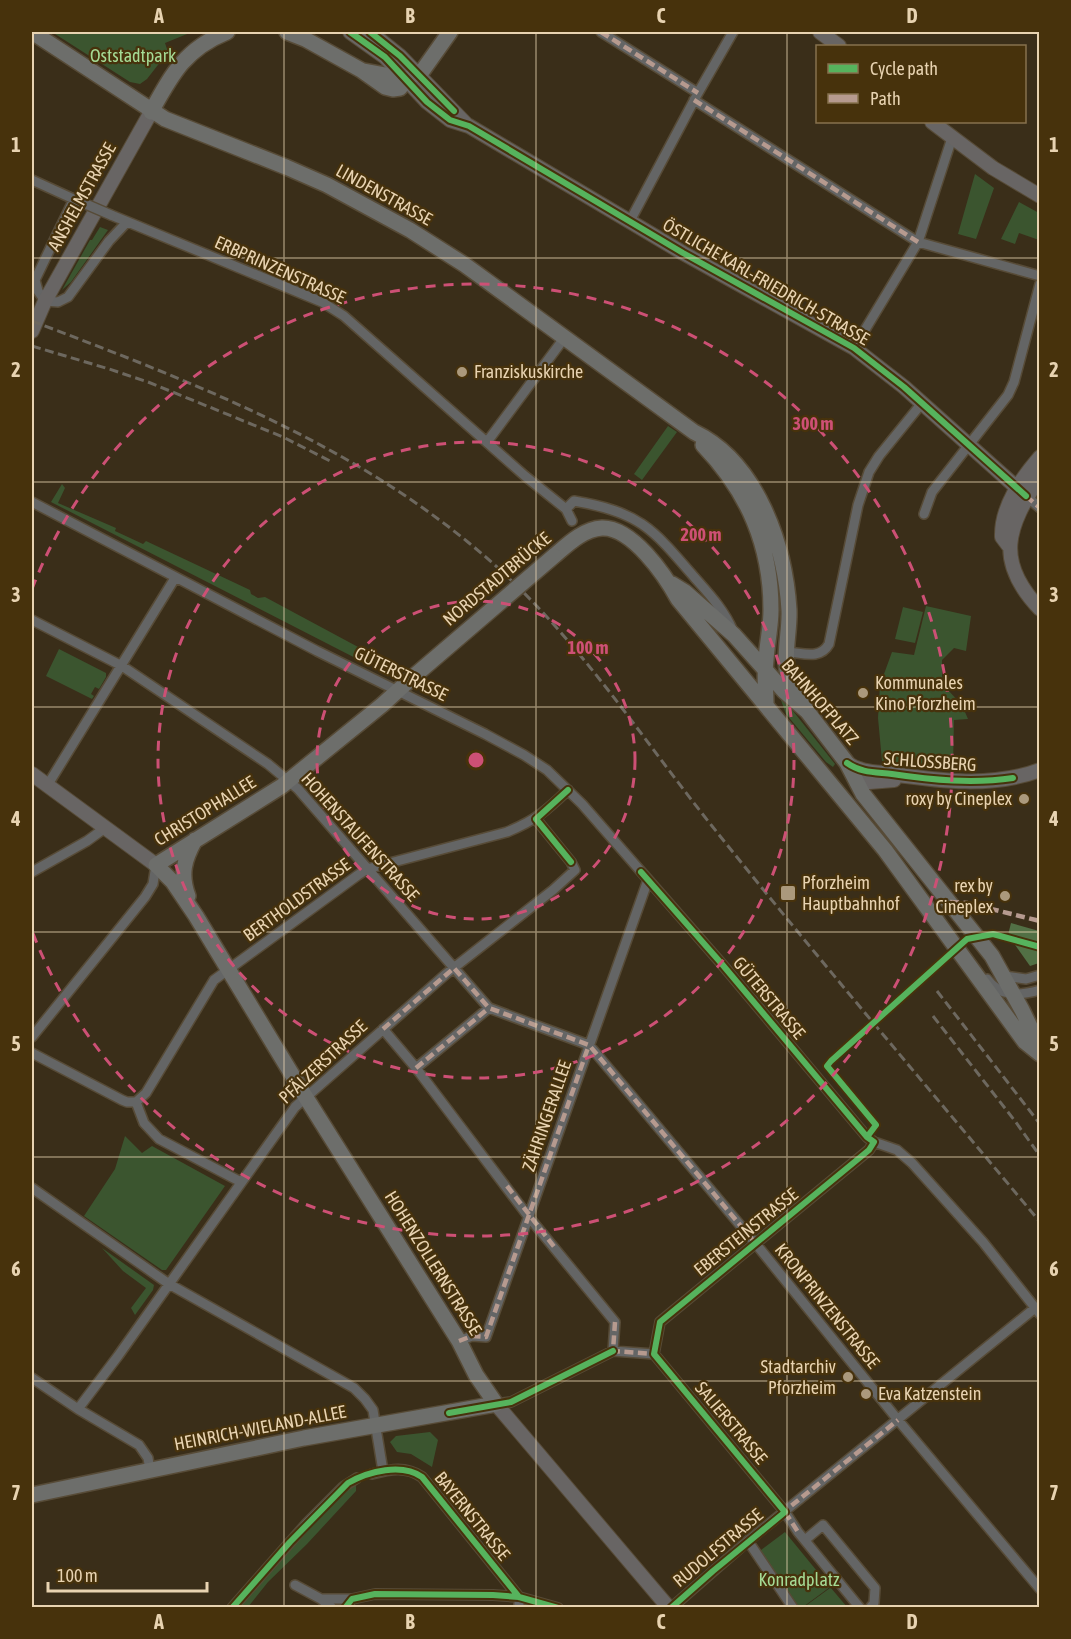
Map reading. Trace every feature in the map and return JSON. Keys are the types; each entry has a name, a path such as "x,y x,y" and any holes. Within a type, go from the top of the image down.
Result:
{"main road":[{"name":"LINDENSTRASSE","path":"32,32 151,111 184,128 294,170 348,196 447,253 694,432 710,440 739,467 751,483 763,507 785,577 790,618 788,677 807,711"},
{"path":"151,111 167,82 183,61 202,44 227,32"},
{"path":"286,32 305,39 362,70 378,84 393,89 400,87 431,61 450,32"},
{"name":"ÖSTLICHE KARL-FRIEDRICH-STRASSE","path":"350,32 412,77 469,126 630,221 854,348 881,367 1022,492"},
{"name":"ÖSTLICHE KARL-FRIEDRICH-STRASSE","path":"370,32 400,56 412,77"},
{"path":"820,32 838,45"},
{"name":"ANSHELMSTRASSE","path":"32,331 45,301 151,111"},
{"path":"933,123 993,168 1040,196"},
{"name":"LINDENSTRASSE","path":"694,432 736,484 753,516 763,548 771,609 765,668"},
{"path":"1040,456 1022,492 1003,521 1002,537 1008,545 1015,576 1023,590 1040,609"},
{"path":"1022,492 1040,477"},
{"name":"NORDSTADTBRÜCKE","path":"412,677 574,539 586,533 601,528 616,531 635,543 669,582"},
{"path":"669,582 685,592 741,642 765,668"},
{"path":"669,582 678,599 905,877 1025,1042 1040,1054"},
{"path":"723,652 723,646 727,644 741,642 754,647 759,646 770,631"},
{"name":"BAHNHOFPLATZ","path":"765,668 766,705"},
{"name":"BAHNHOFPLATZ","path":"765,668 784,691 807,711 847,763 863,794 992,956 1040,1047"},
{"name":"CHRISTOPHALLEE","path":"156,865 289,781 412,677"},
{"name":"SCHLOSSBERG","path":"847,763 861,770 910,778 991,781 1022,776 1040,770"},
{"name":"HOHENZOLLERNSTRASSE","path":"32,774 156,865 170,878 196,916 305,1096 465,1338 476,1376 496,1404 670,1608"},
{"name":"SCHLOSSBERG","path":"857,783 910,778"},
{"path":"826,779 857,783"},
{"name":"HOHENZOLLERNSTRASSE","path":"196,839 186,857 182,873 184,887 196,916"},
{"name":"HEINRICH-WIELAND-ALLEE","path":"32,1495 376,1425 496,1404"}],"street":[{"path":"601,32 918,242 1040,276"},
{"path":"630,221 696,96 733,32"},
{"path":"854,348 918,242 952,138"},
{"name":"ERBPRINZENSTRASSE","path":"32,180 77,201 321,302 344,316 539,488 566,508 572,521"},
{"name":"ANSHELMSTRASSE","path":"45,301 38,291 35,280 77,201"},
{"path":"45,301 58,302 70,296 109,241 127,222"},
{"path":"924,514 932,492 1008,395 1014,382 1040,284"},
{"path":"487,442 565,337"},
{"path":"788,652 817,654 822,653 829,644 858,505 866,479 879,456 922,403"},
{"name":"ÖSTLICHE KARL-FRIEDRICH-STRASSE","path":"1022,492 1040,508"},
{"path":"566,508 574,501 595,504 622,513 648,526 721,608 741,642"},
{"name":"GÜTERSTRASSE","path":"32,502 174,578 524,755 547,771 568,790 648,880 867,1137 874,1142 897,1150 912,1163 983,1242 1037,1311"},
{"path":"48,786 174,578"},
{"name":"HOHENSTAUFENSTRASSE","path":"32,620 122,666 289,781 489,1008 589,1045"},
{"name":"BERTHOLDSTRASSE","path":"136,1102 146,1093 212,983 367,869 507,831 536,819 568,790"},
{"name":"PFÄLZERSTRASSE","path":"78,1409 305,1096 454,968 575,870 536,819"},
{"path":"32,872 69,852 105,828"},
{"name":"CHRISTOPHALLEE","path":"32,1036 145,897 153,884 156,865"},
{"name":"ZÄHRINGERALLEE","path":"465,1338 486,1337 648,880"},
{"path":"967,962 1004,993 1014,994 1040,990"},
{"path":"1004,976 1026,979 1040,975"},
{"path":"1014,994 1017,987 1026,979"},
{"path":"416,1068 489,1008"},
{"path":"383,1029 416,1068 528,1216 615,1322 613,1351"},
{"name":"KRONPRINZENSTRASSE","path":"589,1045 1040,1589"},
{"path":"32,1053 122,1100 136,1102 144,1123 159,1139 241,1182"},
{"name":"EBERSTEINSTRASSE","path":"654,1354 660,1322 868,1150 874,1142"},
{"path":"32,1188 169,1284 347,1384 360,1394 370,1405 376,1425 383,1471"},
{"name":"RUDOLFSTRASSE","path":"670,1608 748,1541 1037,1311"},
{"path":"496,1404 511,1402 613,1351 654,1354"},
{"name":"SALIERSTRASSE","path":"654,1354 785,1512 860,1608"},
{"path":"32,1378 78,1409 139,1445 148,1458 150,1470"},
{"name":"BAYERNSTRASSE","path":"372,1474 402,1469 414,1471 422,1477 519,1603"},
{"path":"232,1608 307,1523 343,1487 357,1478"},
{"path":"805,1540 823,1525 875,1588 874,1603 870,1608"},
{"path":"748,1541 793,1608"},
{"path":"294,1585 321,1599 332,1608"},
{"path":"321,1599 352,1599 375,1594 493,1595 519,1603 558,1608"},
{"path":"345,1608 352,1599"}],"green space":[{"name":"Oststadtpark","path":"52,32 192,32 165,43 168,52 147,79 140,84 130,82"},
{"path":"975,174 994,188 976,239 958,234"},
{"path":"1019,202 1039,213 1039,240 1019,233 1015,244 1001,239"},
{"path":"100,227 108,230 71,282 62,290 90,240"},
{"path":"668,426 677,432 642,480 634,474"},
{"path":"62,484 65,488 58,503 116,528 115,531 143,544 146,541 250,590 251,594 258,598 265,597 373,655 375,653 395,663 394,665 375,662 369,665 51,502"},
{"path":"926,606 971,616 966,651 954,648 942,660 942,676 947,689 962,705 968,719 954,720 953,766 882,761 878,718 880,685 892,652 914,655"},
{"path":"903,607 923,612 915,643 895,639"},
{"path":"59,649 106,673 99,689 95,687 91,694 94,696 92,699 46,676"},
{"path":"778,692 835,764 833,767 826,762 786,714"},
{"path":"1011,923 1039,931 1039,963 1030,966 1008,935"},
{"path":"125,1136 142,1153 152,1146 225,1186 166,1270 162,1270 84,1216 115,1169"},
{"path":"102,1248 154,1285 153,1290 135,1315 131,1308 146,1288 123,1271"},
{"path":"430,1432 438,1440 432,1467 411,1454 397,1452 390,1442 396,1436"},
{"path":"349,1486 356,1486 356,1491 307,1544 268,1582 248,1607 235,1608 297,1539"},
{"name":"Konradplatz","path":"785,1532 830,1587 803,1607 794,1607 757,1553"},
{"name":"Konradplatz","path":"830,1588 847,1607 804,1607"}],"railway":[{"path":"32,321 203,389 315,442 368,472 420,506 505,574 569,642 752,876 1040,1222"},
{"path":"32,346 148,382 283,437 330,461"},
{"path":"937,991 1040,1124"},
{"path":"933,1016 1040,1156"}],"marked path":[{"path":"601,32 698,93"},
{"path":"694,100 918,242"},
{"path":"1026,496 1040,508"},
{"path":"950,902 967,903 1040,921"},
{"path":"383,1029 454,968 489,1008 589,1045 756,1244 753,1246"},
{"path":"416,1068 489,1008"},
{"path":"459,1341 472,1336 486,1337 589,1045"},
{"path":"507,1186 555,1248"},
{"path":"615,1322 613,1351 654,1354 655,1348"},
{"path":"781,1514 898,1420"},
{"path":"785,1512 798,1532"}],"cycle path":[{"path":"350,32 385,57 427,102 450,120 469,126 683,253 854,348 904,387 1026,496"},
{"path":"370,32 400,56 454,111"},
{"path":"847,763 858,769 869,771 937,779 983,781 1013,778"},
{"path":"568,790 536,819 571,862"},
{"path":"641,872 721,963 867,1137 874,1142 869,1150 660,1322 654,1354 785,1512 671,1608"},
{"path":"867,1137 876,1125 827,1066 831,1061 967,939 993,934 1040,947"},
{"path":"449,1413 511,1402 613,1351"},
{"path":"232,1608 290,1542 348,1483 385,1470 405,1470 422,1477 519,1597"},
{"path":"345,1608 352,1599 375,1594 493,1595 519,1597 558,1608"}],"place":[{"name":"Franziskuskirche","path":"462,372"},
{"name":"Kommunales Kino Pforzheim","path":"863,693"},
{"name":"roxy by Cineplex","path":"1024,799"},
{"name":"Pforzheim Hauptbahnhof","path":"788,893"},
{"name":"rex by Cineplex","path":"1005,896"},
{"name":"Stadtarchiv Pforzheim","path":"848,1377"},
{"name":"Eva Katzenstein","path":"866,1394"}]}
